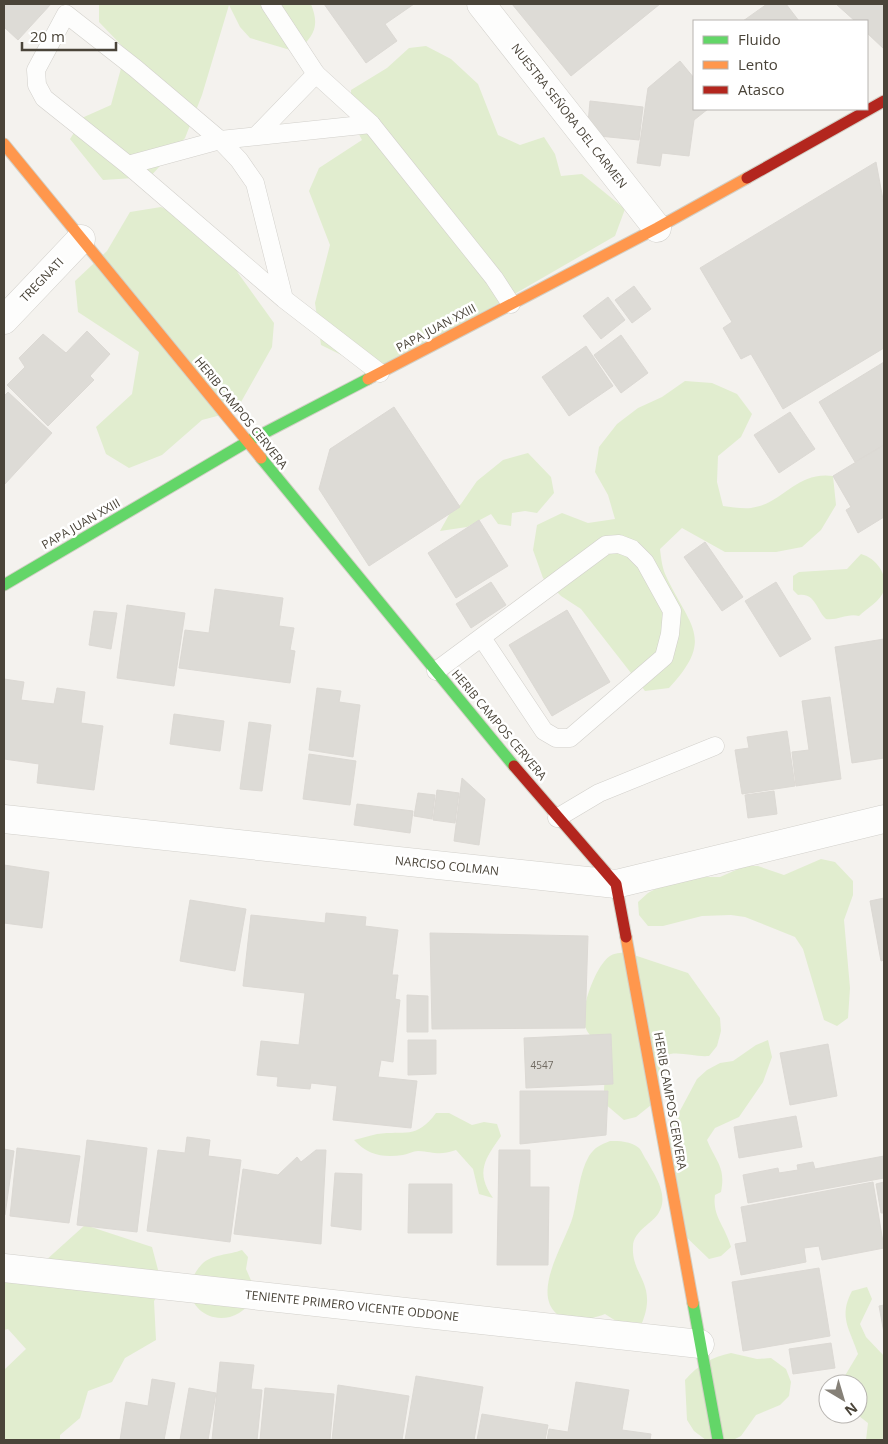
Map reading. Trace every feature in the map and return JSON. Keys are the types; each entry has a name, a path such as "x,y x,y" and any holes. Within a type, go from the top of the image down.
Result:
{"street":[{"name":"NUESTRA SEÑORA DEL CARMEN","path":"481,4 657,228"},
{"name":"PAPA JUAN XXIII","path":"4,585 247,442 657,228 884,102"},
{"name":"HERIB CAMPOS CERVERA","path":"4,144 557,818 616,884 718,1440"},
{"name":"TREGNATI","path":"4,320 81,239"},
{"name":"NARCISO COLMAN","path":"4,819 616,884 884,819"},
{"name":"TENIENTE PRIMERO VICENTE ODDONE","path":"4,1268 700,1344"}],"lane":[{"path":"270,4 316,74 371,124 494,278 511,304"},
{"path":"284,299 255,183 239,160 220,140 93,33 69,9 36,70 37,85 44,98 128,166 284,299 380,373"},
{"path":"257,135 316,74"},
{"path":"128,166 220,140 371,124"},
{"path":"436,670 606,545 618,544 632,549 645,562 672,611 670,634 664,657 570,738 556,738 544,731 482,638"},
{"path":"557,818 599,794 714,746"}],"green space":[{"path":"99,4 311,4 315,25 308,41 297,52 250,38 240,27 229,5 202,95 185,138 150,177 103,180 70,139 84,117 111,105 126,50 99,22"},
{"path":"426,46 451,59 478,84 498,135 520,145 544,137 555,154 561,176 582,174 625,209 615,236 378,373 321,345 315,303 330,245 309,191 319,168 362,140 351,119 351,90 387,68 409,48"},
{"path":"161,207 219,235 238,273 274,323 272,347 241,402 221,415 202,420 162,455 129,468 106,454 96,427 132,394 139,352 78,312 75,281 107,251 130,212"},
{"path":"685,381 712,383 737,394 752,414 741,437 718,456 717,482 723,506 751,508 762,505 772,501 809,478 820,476 833,476 836,505 821,530 802,547 776,552 725,552 682,528 660,549 665,573 689,620 694,632 695,644 692,656 669,688 645,691 581,609 561,596 543,578 533,550 537,525 562,513 588,523 615,519 608,495 595,472 599,447 617,424 638,408 662,397"},
{"path":"528,453 551,477 554,493 537,513 525,511 512,513 511,526 498,524 491,514 467,527 440,531 450,513 461,504 477,481 503,460"},
{"path":"861,554 871,559 880,568 885,584 880,598 859,616 850,615 826,619 812,599 808,596 798,595 793,590 793,576 799,572 847,569"},
{"path":"821,859 835,862 853,881 853,895 844,920 850,988 848,1018 837,1026 824,1020 803,949 795,937 745,917 731,915 702,916 663,926 648,926 639,915 638,902 648,893 659,887 705,877 720,877 745,866 758,866 784,875"},
{"path":"625,952 688,973 720,1018 721,1031 717,1046 709,1056 670,1054 661,1064 656,1101 636,1117 624,1120 604,1103 604,1061 599,1047 585,1027 584,1016 587,997 600,968 610,956"},
{"path":"768,1040 772,1057 763,1082 739,1117 715,1128 707,1140 722,1176 721,1192 715,1195 715,1209 731,1247 721,1256 709,1259 681,1232 667,1135 697,1079 707,1070 720,1063 733,1061 756,1045"},
{"path":"436,1113 449,1113 472,1125 484,1122 497,1124 501,1136 490,1152 483,1173 484,1181 493,1198 479,1194 473,1169 456,1150 441,1153 414,1151 403,1155 382,1156 370,1152 354,1140 377,1134 410,1132 422,1127"},
{"path":"610,1141 621,1141 639,1148 662,1193 661,1207 658,1214 639,1232 633,1246 633,1256 646,1289 646,1309 642,1323 616,1321 605,1314 594,1318 569,1320 558,1315 550,1305 548,1294 552,1267 573,1216 581,1177 586,1163 596,1148"},
{"path":"85,1225 152,1247 163,1289 154,1301 156,1340 125,1358 112,1382 88,1391 80,1418 60,1435 60,1440 4,1440 4,1370 26,1349 8,1329 4,1330 4,1271 34,1271"},
{"path":"242,1250 248,1257 246,1269 257,1294 244,1309 230,1317 216,1318 204,1313 195,1304 191,1292 192,1279 206,1261 216,1256"},
{"path":"867,1287 872,1299 860,1324 866,1337 884,1356 884,1440 866,1440 868,1424 868,1374 846,1374 858,1354 846,1316 846,1308 852,1291"},
{"path":"731,1353 757,1359 771,1358 786,1369 791,1382 789,1396 780,1405 756,1415 741,1436 733,1440 706,1440 694,1431 687,1420 685,1380 706,1362"}],"building":[{"path":"4,4 51,4 18,40 4,27"},
{"path":"324,4 414,4 385,24 397,41 366,63"},
{"path":"512,4 660,4 571,76"},
{"path":"767,4 786,4 798,20 744,20"},
{"path":"836,4 884,4 884,49 868,34 868,20 854,20"},
{"path":"680,61 693,77 693,110 707,110 694,120 689,156 662,153 660,166 637,163 648,88"},
{"path":"590,101 643,107 639,140 599,136 588,123"},
{"path":"876,162 884,205 884,348 783,409 751,354 741,359 723,328 732,322 700,268"},
{"path":"634,286 651,309 632,323 615,300"},
{"path":"608,297 625,320 601,339 583,316"},
{"path":"87,331 110,354 90,376 94,380 48,426 7,385 25,367 19,358 43,334 66,353"},
{"path":"621,335 648,373 621,393 594,355"},
{"path":"586,346 613,386 569,416 542,377"},
{"path":"884,362 884,445 855,462 819,402"},
{"path":"8,392 52,433 4,485 4,396"},
{"path":"394,407 460,507 369,566 319,489 330,449"},
{"path":"790,412 815,449 779,473 754,435"},
{"path":"884,445 884,517 858,533 846,510 851,507 833,476"},
{"path":"479,520 508,566 456,598 428,553"},
{"path":"705,542 743,597 722,611 684,557"},
{"path":"491,582 506,605 471,628 456,604"},
{"path":"776,582 811,639 780,657 745,601"},
{"path":"215,589 283,598 279,626 294,628 290,650 295,651 290,683 179,668 185,630 209,633"},
{"path":"127,605 185,613 174,686 117,678"},
{"path":"567,610 610,682 552,716 509,645"},
{"path":"94,611 117,613 111,649 89,645"},
{"path":"884,639 884,758 852,763 835,647"},
{"path":"4,679 24,682 21,700 54,704 57,688 85,692 81,723 103,726 94,790 37,783 39,764 4,759"},
{"path":"317,688 341,691 339,702 360,705 353,757 309,750"},
{"path":"830,697 841,779 796,786 792,752 809,750 802,701"},
{"path":"174,714 224,721 220,751 170,744"},
{"path":"249,722 271,725 262,791 240,789"},
{"path":"787,731 795,786 742,794 735,750 749,748 747,737"},
{"path":"309,754 356,761 350,805 303,799"},
{"path":"462,778 485,799 479,845 454,841"},
{"path":"437,790 459,793 455,823 433,820"},
{"path":"774,791 777,814 748,818 745,795"},
{"path":"418,793 435,795 432,819 414,816"},
{"path":"357,804 413,811 410,833 354,825"},
{"path":"4,865 49,872 42,928 4,923"},
{"path":"884,898 884,960 881,961 870,901"},
{"path":"190,900 246,909 235,971 180,961"},
{"path":"326,913 366,917 365,926 398,930 392,975 398,975 395,999 400,1000 393,1062 381,1060 378,1077 417,1081 411,1128 333,1120 337,1086 311,1083 310,1089 277,1086 278,1077 257,1075 261,1041 299,1045 305,993 243,986 251,915 325,923"},
{"path":"430,933 588,936 585,1028 432,1029"},
{"path":"407,995 428,996 428,1032 407,1032"},
{"path":"611,1034 613,1084 526,1088 524,1038"},
{"path":"408,1040 436,1040 436,1074 408,1075"},
{"path":"828,1044 837,1096 790,1105 780,1053"},
{"path":"520,1091 608,1091 606,1135 520,1144"},
{"path":"796,1116 802,1147 739,1158 734,1127"},
{"path":"187,1137 210,1140 208,1156 241,1160 230,1242 147,1231 158,1150 185,1153"},
{"path":"87,1140 147,1148 137,1232 77,1225"},
{"path":"17,1148 80,1156 69,1223 10,1216"},
{"path":"4,1149 14,1151 5,1215 4,1215"},
{"path":"316,1150 326,1150 321,1244 234,1234 243,1169 278,1175 297,1157 301,1162"},
{"path":"499,1150 530,1150 530,1187 549,1187 548,1265 497,1265"},
{"path":"884,1156 884,1178 748,1203 743,1175 778,1168 779,1173 798,1170 797,1165 813,1162 815,1169"},
{"path":"335,1173 362,1174 361,1230 331,1226"},
{"path":"873,1182 884,1248 822,1260 819,1246 804,1248 806,1262 741,1275 735,1244 747,1242 741,1207"},
{"path":"884,1182 884,1213 881,1213 876,1184"},
{"path":"409,1184 452,1184 452,1233 408,1233"},
{"path":"819,1268 830,1336 743,1351 732,1282"},
{"path":"884,1305 884,1333 879,1306"},
{"path":"831,1343 835,1368 793,1374 789,1349"},
{"path":"220,1362 254,1365 251,1389 262,1390 257,1440 212,1440"},
{"path":"416,1376 483,1387 474,1440 405,1440"},
{"path":"152,1379 175,1383 164,1440 120,1440 126,1402 148,1406"},
{"path":"576,1382 629,1390 622,1430 651,1434 650,1440 547,1440 549,1429 568,1432"},
{"path":"338,1385 409,1396 402,1440 332,1440"},
{"path":"189,1388 216,1393 208,1440 180,1440"},
{"path":"265,1388 334,1394 330,1440 260,1440"},
{"path":"482,1414 548,1425 545,1440 477,1440"}],"traffic: fast":[{"path":"4,585 247,442 368,379"},
{"path":"261,458 514,766"},
{"path":"693,1303 718,1440"}],"traffic: slow":[{"path":"4,144 261,458"},
{"path":"368,379 657,228 747,178"},
{"path":"626,937 693,1303"}],"traffic: jam":[{"path":"868,110 884,101"},
{"path":"747,178 868,110"},
{"path":"514,766 616,884 626,937"}]}
